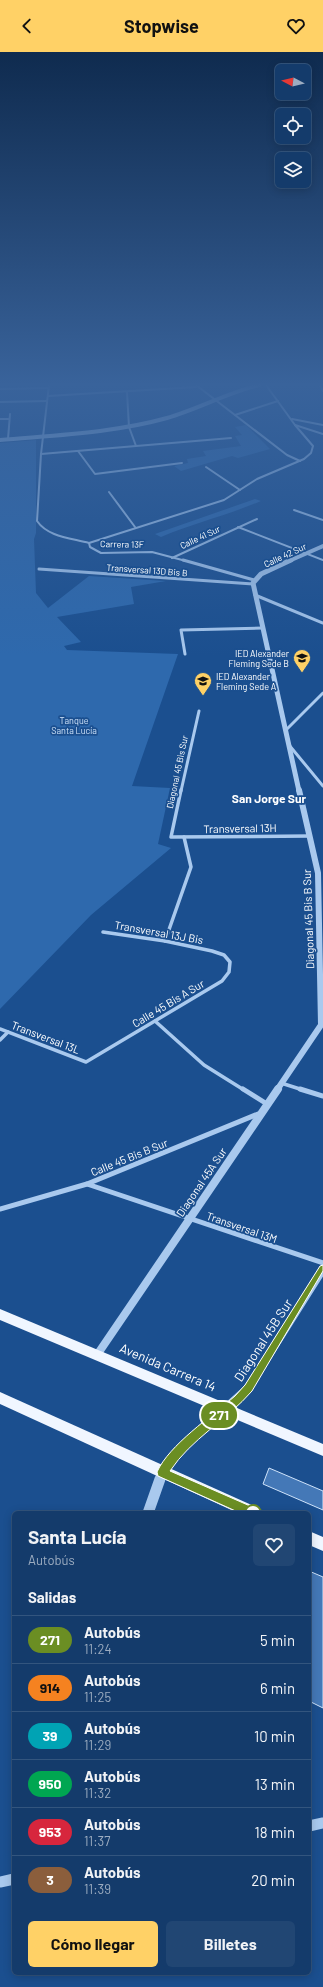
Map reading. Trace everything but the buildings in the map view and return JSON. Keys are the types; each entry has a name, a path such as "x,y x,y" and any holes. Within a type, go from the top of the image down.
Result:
{"main road":[{"name":"Avenida Carrera 14","path":"0,1314 323,1450"},
{"path":"0,1398 249,1511"},
{"path":"311,1539 323,1544"}],"street":[{"name":"Carrera 13F","path":"40,475 37,521 40,527 49,532 88,542 90,547 101,553 144,552 172,558 254,582"},
{"path":"218,475 240,490"},
{"path":"88,542 224,500 257,479 266,475"},
{"path":"109,492 134,527"},
{"path":"294,510 323,520"},
{"name":"Calle 41 Sur","path":"172,558 257,519"},
{"path":"238,527 323,560"},
{"name":"Calle 42 Sur","path":"254,582 261,574 323,546"},
{"name":"Transversal 13D Bis B","path":"39,569 254,582"},
{"name":"Diagonal 45 Bis B Sur","path":"254,582 255,595 262,628 310,836 321,873 322,1023"},
{"path":"255,595 323,623"},
{"path":"185,654 181,630 262,628"},
{"path":"286,730 323,693"},
{"name":"Diagonal 45 Bis Sur","path":"171,837 199,711"},
{"path":"289,744 323,786"},
{"name":"Transversal 13H","path":"171,837 310,836"},
{"path":"165,941 191,867 184,837"},
{"name":"Transversal 13J Bis","path":"104,932 165,941 212,951"},
{"name":"Calle 45 Bis A Sur","path":"86,1062 222,981 229,972 230,962 224,955 212,951"},
{"path":"155,1021 204,1065 267,1104"},
{"name":"Diagonal 45A Sur","path":"97,1355 322,1023"},
{"name":"Transversal 13L","path":"0,1029 86,1062"},
{"path":"0,1040 8,1032"},
{"path":"281,1083 323,1096"},
{"name":"Calle 45 Bis B Sur","path":"2,1207 87,1184 261,1113"},
{"name":"Transversal 13M","path":"87,1184 323,1263"},
{"name":"Diagonal 45B Sur","path":"149,1511 162,1472 174,1454 239,1399 256,1377 323,1269"},
{"path":"311,1826 323,1823"},
{"path":"0,1882 12,1879"}],"green space":[{"name":"Tanque Santa Lucía","path":"0,475 36,475 36,533 34,539 36,593 48,608 89,576 166,581 131,587 134,604 57,617 81,642 64,646 67,650 178,654 132,786 170,788 158,844 171,848 91,915 0,1009"},
{"path":"255,499 261,501 161,537 155,534"}],"bus line":[{"name":"271","path":"248,1511 162,1472 174,1454 239,1399 248,1388 323,1269"}],"place":[{"name":"IED Alexander Fleming Sede B","path":"302,673"},
{"name":"IED Alexander Fleming Sede A","path":"203,696"}],"district":[{"name":"San Jorge Sur","path":"269,798"}]}
